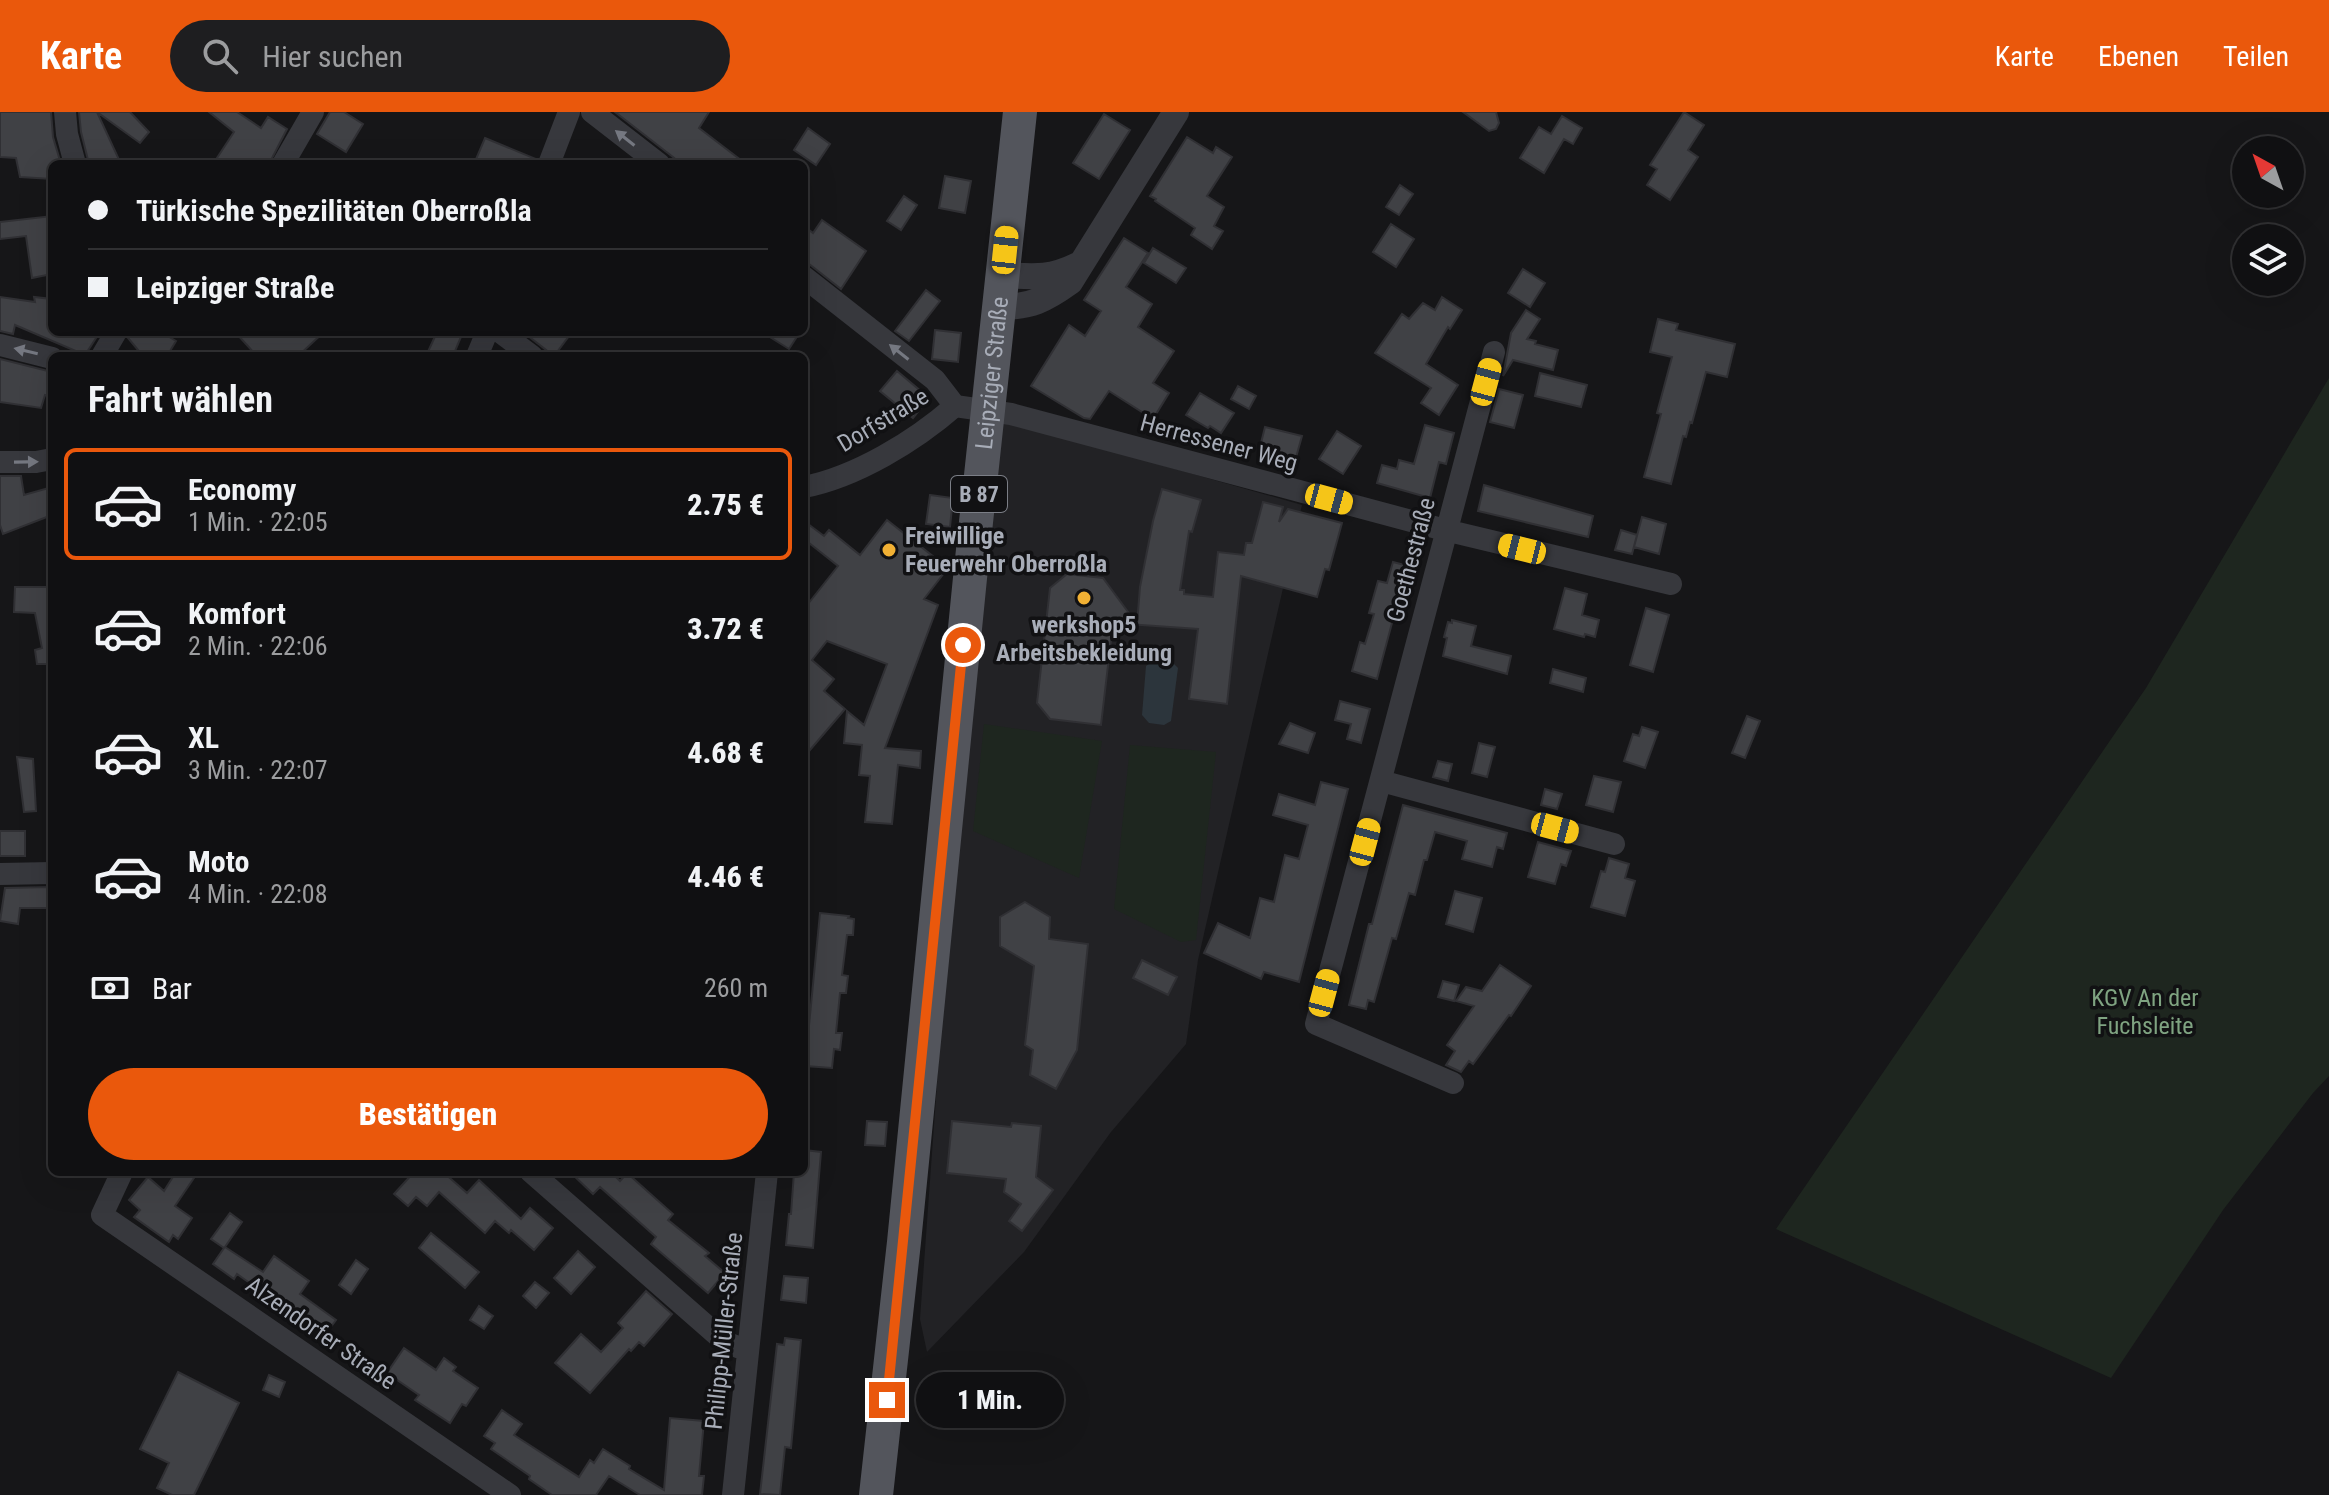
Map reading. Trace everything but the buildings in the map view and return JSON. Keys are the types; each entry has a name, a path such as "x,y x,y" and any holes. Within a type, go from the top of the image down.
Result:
{"main road":[{"name":"Leipziger Straße","path":"876,1495 904,1242 971,408 1001,291 1020,112"}],"street":[{"path":"65,112 74,160"},
{"path":"285,160 313,112"},
{"path":"551,160 569,112"},
{"path":"592,112 654,160"},
{"path":"1001,291 1020,307 1049,297 1070,282 1176,112"},
{"path":"808,280 971,408"},
{"path":"505,336 527,352"},
{"path":"0,345 48,357"},
{"name":"Goethestraße","path":"1453,1083 1316,1024 1494,352"},
{"name":"Dorfstraße","path":"808,486 872,462 938,420 971,408"},
{"name":"Herressener Weg","path":"971,408 1011,414 1445,530 1671,584"},
{"path":"0,462 48,460"},
{"path":"1381,781 1614,844"},
{"path":"0,874 48,873"},
{"name":"Alzendorfer Straße","path":"120,1176 102,1215 510,1495"},
{"path":"536,1176 725,1342 748,1351"},
{"name":"Philipp-Müller-Straße","path":"733,1495 767,1176"}],"shaded area":[{"path":"997,418 1302,505 1198,960 1186,1044 1111,1132 1024,1252 927,1352 920,1319 944,987"},
{"path":"1156,659 1171,661 1178,668 1171,721 1164,725 1149,723 1142,715 1146,666"}],"green space":[{"name":"KGV An der Fuchsleite","path":"2329,378 2329,1076 2223,1210 2111,1378 1776,1229 2146,688"},
{"path":"984,724 1102,741 1079,878 973,831"},
{"path":"1130,745 1216,752 1196,940 1181,942 1114,909"}],"place":[{"name":"Freiwillige Feuerwehr Oberroßla","path":"889,550"},
{"name":"werkshop5 Arbeitsbekleidung","path":"1084,598"}],"route":[{"path":"887,1400 963,645"}]}
